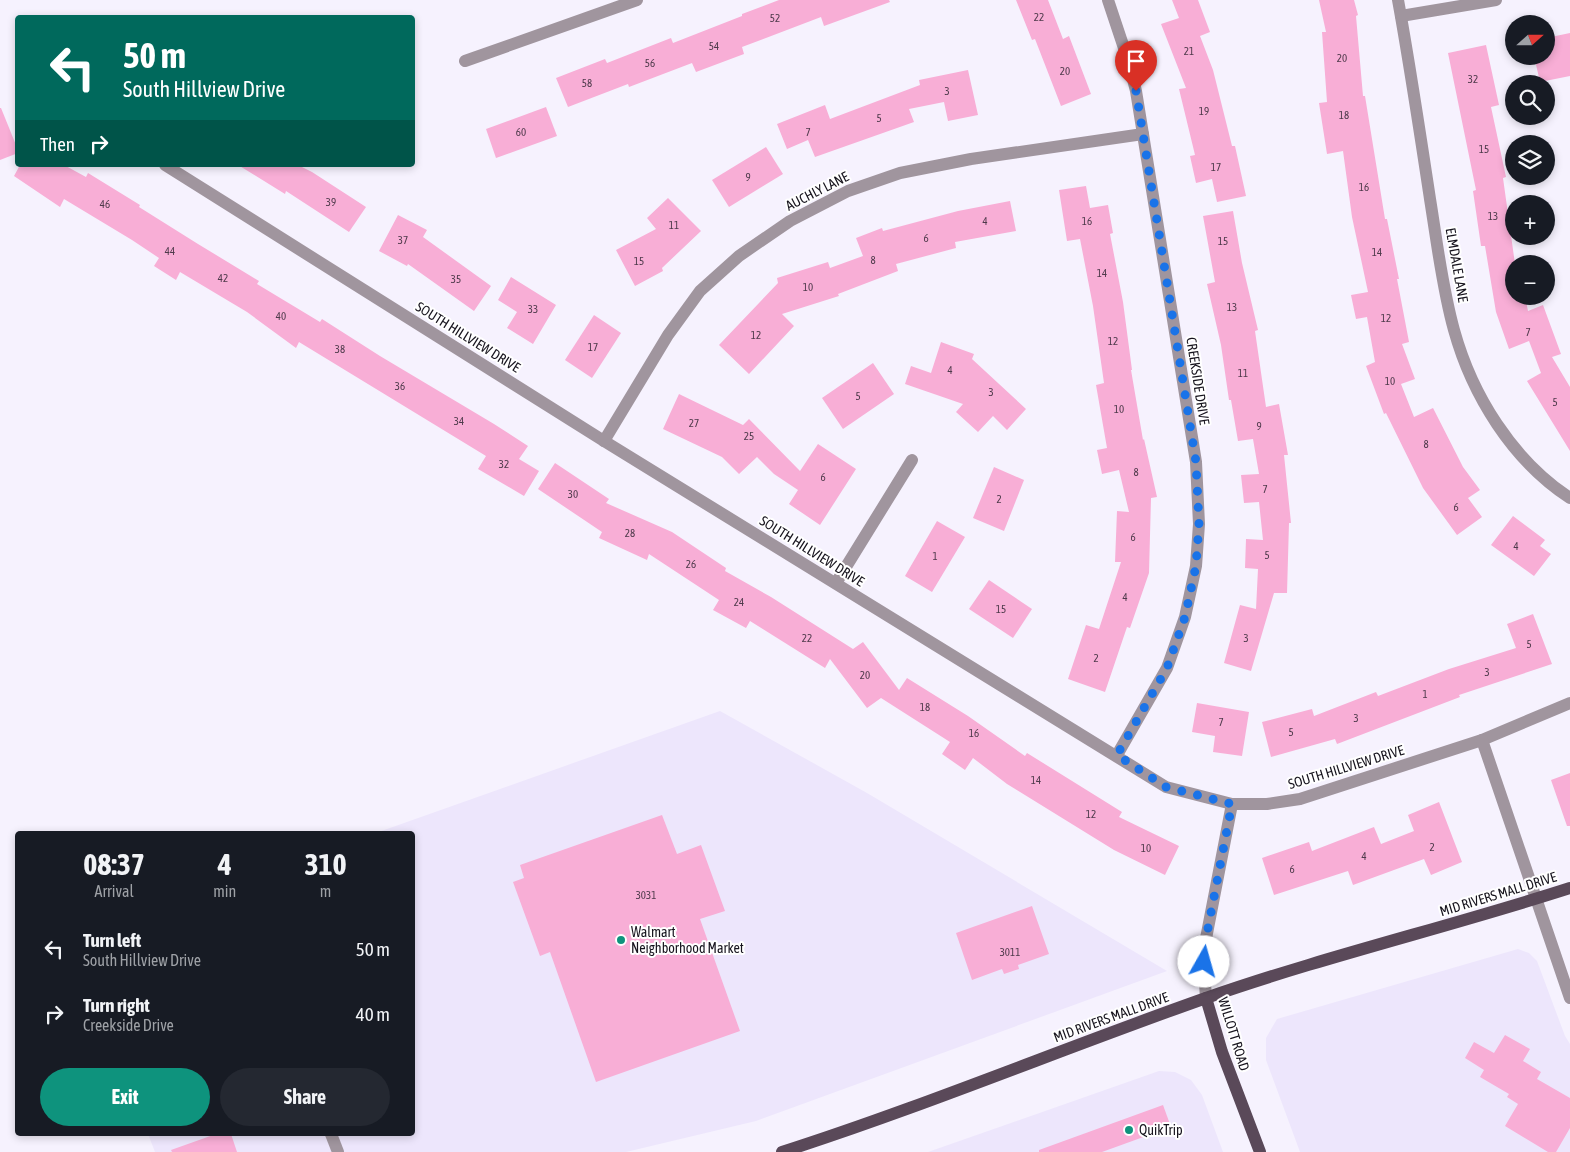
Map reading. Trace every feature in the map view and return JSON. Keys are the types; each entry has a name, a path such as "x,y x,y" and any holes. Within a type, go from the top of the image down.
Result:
{"main road":[{"name":"MID RIVERS MALL DRIVE","path":"782,1152 1206,998 1316,963 1570,888"},
{"name":"WILLOTT ROAD","path":"1206,998 1222,1052 1260,1152"}],"street":[{"path":"465,61 637,0"},
{"name":"CREEKSIDE DRIVE","path":"1108,0 1130,68 1143,134 1196,462 1199,524 1196,566 1182,625 1167,668 1117,755"},
{"name":"ELMDALE LANE","path":"1398,0 1443,277 1454,330 1467,370 1492,419 1521,456 1558,490 1570,498"},
{"path":"1401,16 1496,0"},
{"name":"AUCHLY LANE","path":"604,440 668,335 700,291 739,256 790,221 848,190 900,173 971,159 1143,134"},
{"name":"SOUTH HILLVIEW DRIVE","path":"168,167 604,440 1166,787 1232,804 1267,804 1300,799 1482,740 1570,703"},
{"path":"836,583 912,460"},
{"path":"1482,740 1570,998"},
{"name":"WILLOTT ROAD","path":"1206,998 1203,954 1232,804"},
{"path":"332,1136 338,1152"}],"shaded area":[{"path":"720,711 867,793 1167,971 756,1121 626,1152 155,1152 149,1136 415,1136 415,831 381,831"},
{"path":"1518,949 1529,953 1537,961 1565,1036 1570,1044 1570,1152 1300,1152 1266,1060 1266,1038 1277,1019"},
{"path":"1159,1071 1175,1072 1191,1080 1202,1095 1223,1152 928,1152"}],"building":[{"path":"779,0 889,0 890,2 824,26 821,17 742,47 744,54 696,72 692,63 629,87 628,84 568,107 556,78 605,59 607,63 671,38 673,43"},
{"path":"1016,0 1048,0 1063,39 1069,36 1091,94 1061,106 1035,39 1032,40"},
{"path":"1172,0 1198,0 1210,32 1200,36 1213,70 1232,146 1235,146 1246,196 1217,202 1212,179 1196,183 1190,156 1195,155 1179,89 1186,88 1161,24 1179,18"},
{"path":"1319,0 1354,0 1358,15 1356,16 1363,96 1365,96 1385,219 1387,219 1399,279 1397,279 1409,342 1402,344 1415,379 1401,384 1414,417 1433,408 1463,467 1480,490 1468,498 1482,517 1457,535 1423,488 1386,413 1384,414 1366,366 1375,362 1367,317 1356,319 1351,295 1368,292 1352,217 1343,151 1327,154 1319,103 1327,102 1322,32 1326,32"},
{"path":"1570,33 1570,76 1555,79 1555,75 1538,75 1536,65 1555,65 1555,36"},
{"path":"1486,45 1499,105 1491,107 1505,172 1505,177 1503,178 1505,195 1505,245 1512,245 1514,255 1505,255 1505,305 1527,305 1528,311 1543,305 1561,354 1552,357 1570,387 1570,451 1527,381 1541,373 1529,341 1509,349 1496,312 1485,246 1481,246 1473,191 1476,190 1448,53"},
{"path":"968,70 978,115 948,121 944,102 909,109 914,122 815,157 808,140 787,149 777,124 825,105 830,119 920,85 919,80"},
{"path":"546,107 557,136 496,158 486,129"},
{"path":"1,108 15,143 15,154 0,160"},
{"path":"766,147 783,174 729,207 712,180"},
{"path":"19,167 68,167 86,177 88,173 140,205 139,207 259,281 257,284 320,322 322,319 528,446 519,459 539,471 524,496 478,469 486,456 299,342 296,348 247,312 180,272 176,280 154,266 159,258 132,240 64,199 60,207 14,176"},
{"path":"241,167 302,167 366,207 349,232 286,191 285,194"},
{"path":"1086,186 1090,208 1108,205 1113,233 1110,234 1123,302 1131,370 1143,440 1157,497 1151,498 1149,573 1130,628 1127,627 1105,692 1068,679 1086,625 1099,629 1121,562 1115,562 1117,511 1129,512 1119,470 1102,474 1097,450 1107,448 1096,385 1104,383 1093,306 1080,239 1067,241 1059,190"},
{"path":"668,198 701,231 662,268 663,271 635,286 616,250 656,229 647,218"},
{"path":"1010,201 1016,231 955,242 956,248 896,264 898,271 838,294 839,296 782,314 794,326 749,374 719,345 778,283 777,278 828,262 830,268 863,256 856,238 882,228 883,231 958,211"},
{"path":"1233,211 1242,263 1258,330 1255,331 1266,407 1279,404 1288,455 1284,455 1291,523 1289,523 1287,593 1274,593 1251,671 1224,663 1240,605 1256,609 1258,569 1245,568 1246,539 1263,540 1259,502 1244,503 1241,475 1259,474 1253,439 1238,441 1231,400 1229,400 1221,345 1207,284 1215,282 1203,216"},
{"path":"398,215 427,230 423,237 491,286 474,311 408,264 407,266 379,251"},
{"path":"511,277 556,305 533,344 507,328 517,312 498,300"},
{"path":"594,315 621,333 592,378 565,360"},
{"path":"941,342 974,354 972,359 1026,409 1007,430 993,416 978,432 956,412 963,404 905,384 911,366 931,373"},
{"path":"873,363 894,394 843,429 822,398"},
{"path":"679,394 743,425 749,419 800,471 818,444 856,469 820,525 789,504 798,490 774,474 757,457 739,474 722,457 663,429"},
{"path":"555,463 609,499 606,503 672,532 726,568 725,571 771,597 853,649 863,642 899,690 907,678 968,716 1025,756 1027,753 1122,812 1119,817 1179,846 1165,875 1114,850 1007,784 973,758 965,770 942,754 950,742 881,698 867,708 830,659 825,668 750,621 746,628 713,610 719,600 649,554 647,560 599,538 602,532 538,489"},
{"path":"994,467 1024,480 1004,531 973,518"},
{"path":"1513,516 1545,540 1540,546 1551,554 1534,576 1491,545"},
{"path":"937,521 965,537 932,592 905,576"},
{"path":"989,580 1032,609 1013,638 969,609"},
{"path":"1533,614 1552,664 1459,695 1460,697 1337,744 1335,739 1271,757 1262,722 1312,709 1314,716 1376,692 1378,696 1449,669 1516,648 1507,624"},
{"path":"1197,703 1249,712 1242,756 1213,752 1215,736 1192,732"},
{"path":"1570,773 1570,826 1567,826 1551,780"},
{"path":"1439,802 1462,862 1431,875 1424,859 1353,885 1348,871 1274,895 1262,858 1309,842 1312,851 1374,827 1381,844 1414,831 1408,815"},
{"name":"Walmart Neighborhood Market","path":"662,815 677,854 701,845 725,911 700,919 740,1031 596,1082 550,952 540,956 513,882 524,878 520,865"},
{"path":"1032,906 1049,954 1018,965 1019,969 1004,974 1002,969 972,980 956,933"},
{"path":"1505,1035 1530,1049 1523,1061 1541,1072 1537,1079 1570,1098 1570,1128 1556,1152 1548,1152 1505,1126 1518,1104 1507,1097 1509,1094 1480,1077 1484,1070 1465,1058 1474,1042 1494,1053"},
{"name":"QuikTrip","path":"1163,1105 1171,1127 1102,1152 1039,1152 1039,1150"},
{"path":"210,1136 232,1136 237,1152 172,1152 171,1150"}],"place":[{"name":"Walmart Neighborhood Market","path":"621,940"},
{"name":"QuikTrip","path":"1129,1130"}],"route":[{"path":"1136,91 1196,462 1199,524 1196,566 1185,617 1167,668 1117,755 1166,787 1232,804 1203,954 1204,962"}]}
